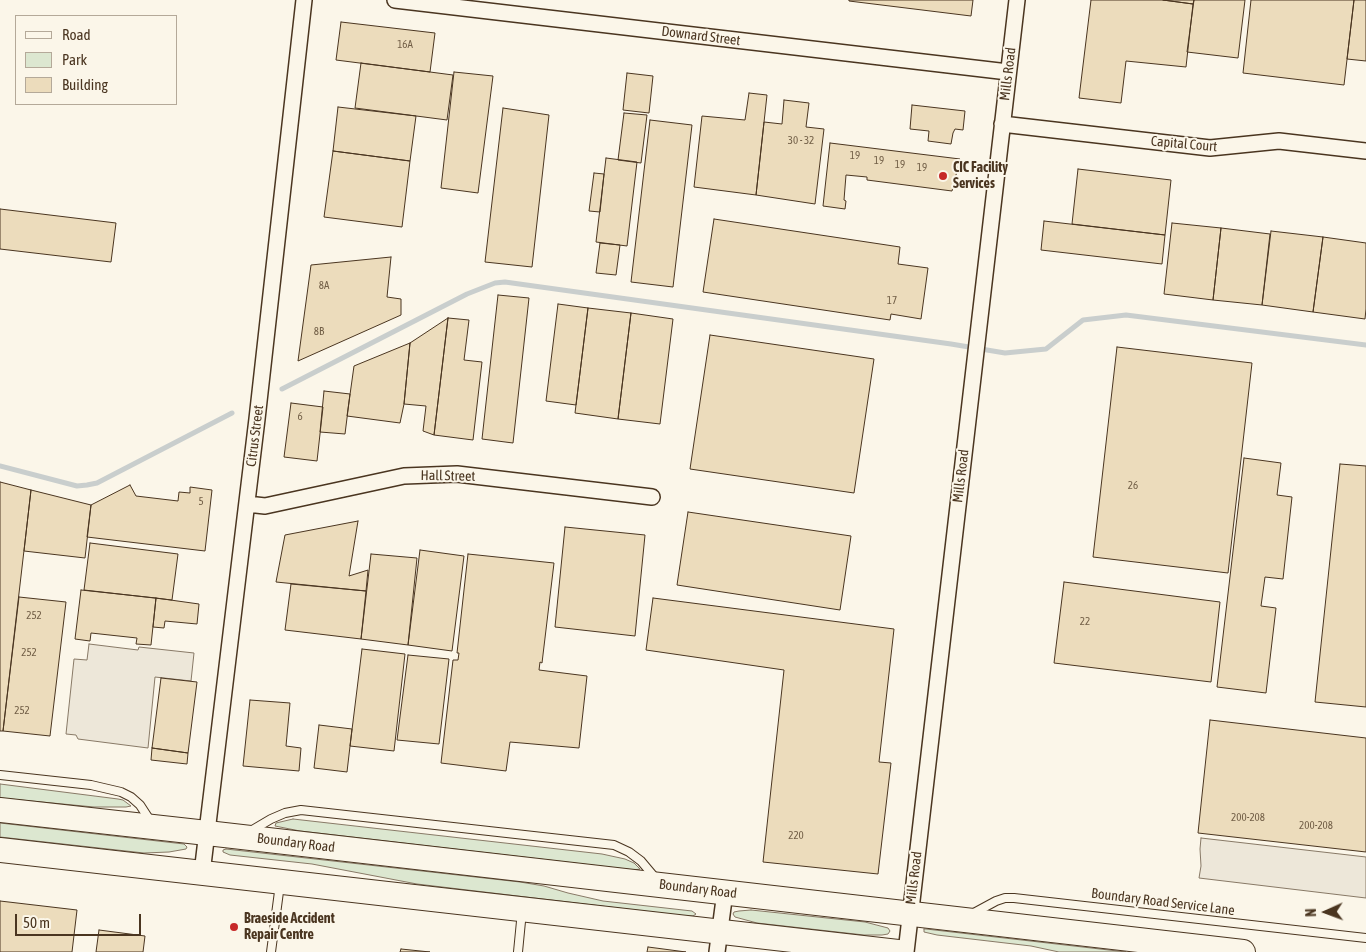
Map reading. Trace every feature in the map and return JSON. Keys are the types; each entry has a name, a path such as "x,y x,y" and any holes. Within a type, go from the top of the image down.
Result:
{"main road":[{"name":"Boundary Road","path":"0,810 241,836 1243,952"},
{"path":"0,850 522,909 719,942 898,952"}],"street":[{"name":"Citrus Street","path":"202,873 261,385 304,0"},
{"name":"Downard Street","path":"395,0 1008,72"},
{"name":"Mills Road","path":"906,952 1017,0"},
{"name":"Capital Court","path":"1002,124 1210,148 1279,140 1366,150"},
{"name":"Hall Street","path":"247,504 265,506 404,476 457,474 652,497"},
{"path":"719,942 725,892"}],"lane":[{"path":"0,775 91,785 121,792 140,805 154,827"},
{"path":"241,836 271,819 301,810 614,845 629,852 641,861 662,885"},
{"path":"271,952 280,882"},
{"name":"Boundary Road Service Lane","path":"961,919 996,901 1014,898 1366,938"},
{"path":"518,952 522,909"}],"green space":[{"path":"0,784 118,799 131,806 94,807 0,798"},
{"path":"293,819 602,854 625,859 634,863 640,869 634,870 300,831 275,826 276,823"},
{"path":"0,823 184,844 187,847 186,849 169,852 144,853 0,837"},
{"path":"226,849 520,882 603,901 692,911 696,914 685,916 417,884 312,864 230,855 223,852"},
{"path":"751,910 865,922 888,928 890,931 888,934 882,935 864,935 757,923 735,917 733,914 734,912"},
{"path":"924,929 1126,952 1059,952 1031,946 937,935 924,932"}],"shaded area":[{"path":"89,644 138,650 139,647 194,653 191,681 155,677 148,748 78,739 76,735 66,734 74,659 87,660"},
{"path":"1201,838 1366,857 1366,898 1199,878"}],"building":[{"path":"849,0 973,0 971,16"},
{"path":"1091,0 1163,0 1193,4 1186,67 1126,61 1121,103 1079,98"},
{"path":"1163,0 1194,0 1193,4"},
{"path":"1194,0 1245,0 1238,58 1187,52"},
{"path":"1251,0 1354,0 1344,85 1243,73"},
{"path":"1354,0 1366,0 1366,61 1347,59"},
{"path":"341,22 435,33 430,72 336,60"},
{"path":"361,63 453,75 447,120 355,108"},
{"path":"454,72 493,76 478,193 441,188"},
{"path":"627,73 653,76 649,113 623,110"},
{"path":"749,93 767,95 756,195 694,187 702,116 745,120"},
{"path":"784,100 809,103 806,127 824,129 815,204 756,195 764,122 782,124"},
{"path":"912,105 965,111 963,130 955,129 951,144 928,141 929,131 910,129"},
{"path":"338,107 416,116 410,161 333,151"},
{"path":"503,108 549,115 532,267 485,262"},
{"path":"624,113 647,115 641,163 618,160"},
{"path":"650,120 692,125 673,287 631,282"},
{"path":"830,143 960,159 952,191 867,180 867,177 846,175 845,209 823,206"},
{"path":"333,151 410,161 402,227 324,217"},
{"path":"606,158 637,162 627,246 596,242"},
{"path":"1078,169 1171,180 1165,235 1072,224"},
{"path":"594,173 604,174 600,212 589,211"},
{"path":"0,209 116,223 111,262 0,249"},
{"path":"714,219 900,247 898,264 928,268 921,319 891,314 890,320 703,292"},
{"path":"1044,221 1165,235 1162,264 1041,250"},
{"path":"1172,223 1221,228 1213,300 1164,294"},
{"path":"1221,228 1270,234 1262,305 1213,300"},
{"path":"1271,231 1323,237 1313,312 1262,305"},
{"path":"1323,237 1366,243 1365,319 1313,312"},
{"path":"600,243 620,245 616,275 596,273"},
{"path":"391,257 387,297 401,299 401,315 298,361 311,265"},
{"path":"498,295 529,298 513,443 482,439"},
{"path":"558,304 588,308 576,405 546,401"},
{"path":"588,308 631,313 618,419 575,413"},
{"path":"631,313 673,319 660,424 618,419"},
{"path":"448,318 434,435 423,431 426,406 404,404 410,343"},
{"path":"448,318 469,320 464,360 482,362 473,440 434,435"},
{"path":"710,335 874,359 854,493 690,469"},
{"path":"410,343 404,404 400,423 347,416 354,366"},
{"path":"1117,347 1252,363 1228,573 1093,557"},
{"path":"324,391 350,394 345,434 320,432"},
{"path":"291,403 323,407 317,461 284,457"},
{"path":"1244,458 1281,463 1277,495 1292,497 1283,579 1265,577 1261,606 1276,608 1266,693 1217,687"},
{"path":"1340,464 1366,466 1366,707 1315,702"},
{"path":"0,482 31,490 3,731 0,731"},
{"path":"130,485 136,496 178,501 179,492 190,493 190,487 212,490 205,551 87,537 91,505"},
{"path":"31,490 91,505 85,558 24,551"},
{"path":"688,512 851,536 840,610 677,585"},
{"path":"358,521 349,576 368,570 366,591 276,582 285,535"},
{"path":"565,527 645,535 635,636 555,627"},
{"path":"90,543 178,554 172,600 84,590"},
{"path":"420,550 464,556 452,651 408,645"},
{"path":"371,554 417,558 408,645 361,639"},
{"path":"468,554 554,563 542,663 540,662 539,670 587,676 579,748 510,742 506,771 441,763 453,660 458,660 459,653 457,653"},
{"path":"1064,582 1220,602 1211,682 1054,663"},
{"path":"291,584 366,591 361,639 285,630"},
{"path":"81,590 156,598 151,645 136,644 137,638 91,633 90,641 75,639"},
{"path":"19,597 66,602 50,736 3,731"},
{"path":"156,598 199,604 197,624 165,621 164,628 153,627"},
{"path":"653,598 894,629 879,762 891,763 878,874 763,862 784,670 646,650"},
{"path":"362,649 405,654 394,751 350,746"},
{"path":"408,655 449,659 439,744 397,740"},
{"path":"161,678 197,682 188,753 152,748"},
{"path":"250,700 290,703 286,746 301,748 299,771 243,766"},
{"path":"1210,720 1366,738 1366,852 1198,833"},
{"path":"319,725 352,729 347,772 314,768"},
{"path":"152,748 188,753 187,764 151,760"},
{"path":"0,901 77,910 72,952 0,952"},
{"path":"99,930 145,936 143,952 96,952"},
{"path":"648,947 686,952 647,952"},
{"path":"401,949 430,952 400,952"}],"waterway":[{"path":"282,389 467,294 495,283 505,282 1005,353 1046,349 1083,320 1126,315 1366,345"},
{"path":"0,466 77,486 97,483 232,413"}],"place":[{"name":"CIC Facility Services","path":"943,176"},
{"name":"Braeside Accident Repair Centre","path":"234,927"}]}
